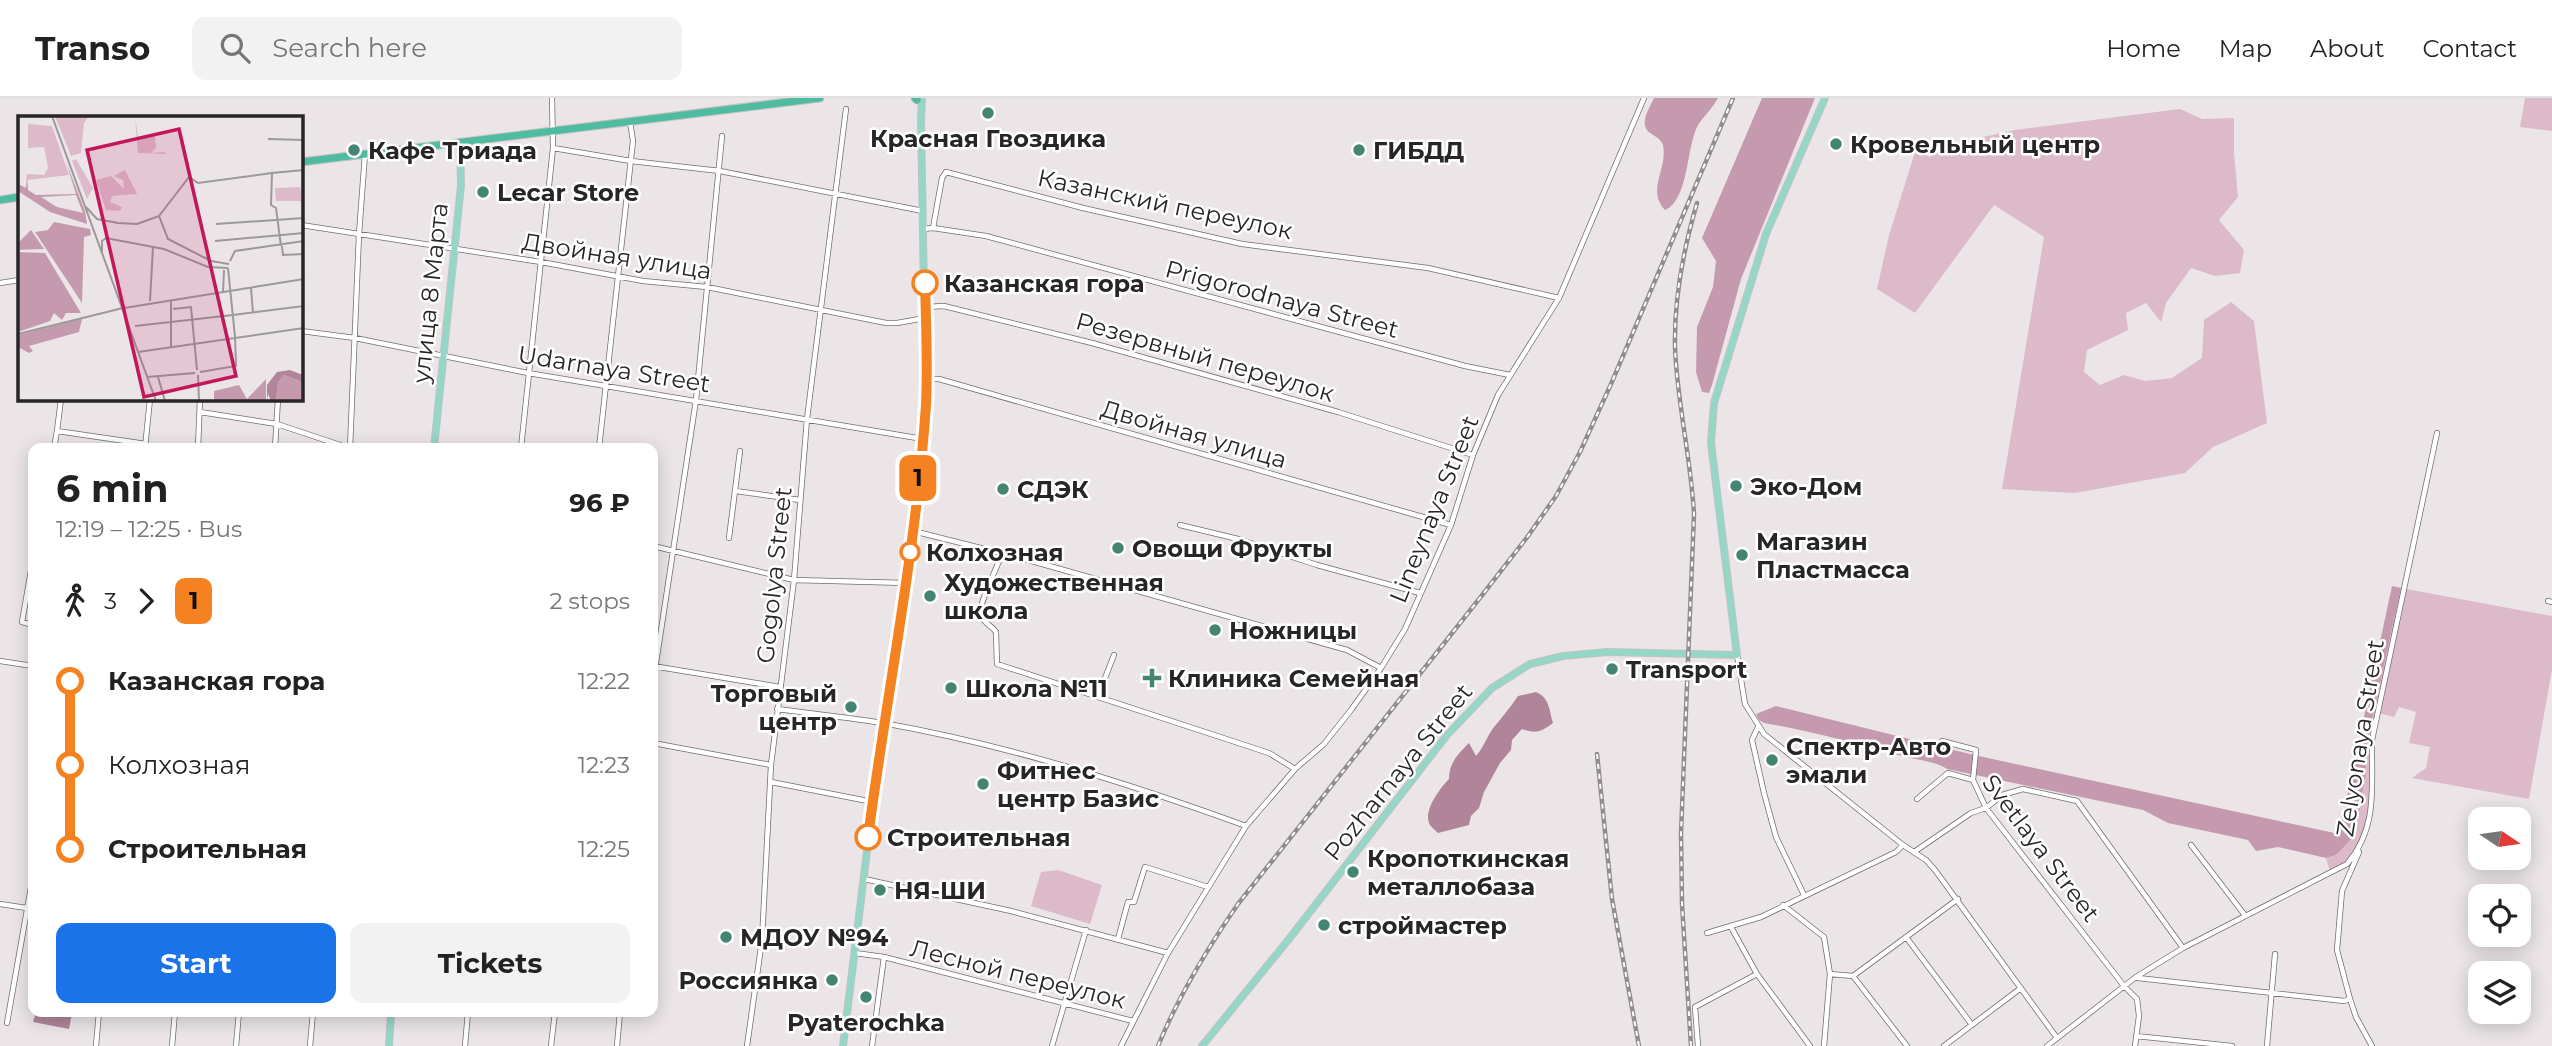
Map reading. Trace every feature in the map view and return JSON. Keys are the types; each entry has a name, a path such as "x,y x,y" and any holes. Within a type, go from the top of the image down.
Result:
{"highway":[{"path":"303,162 630,121 719,115 820,98"},
{"path":"0,200 18,197"}],"main road":[{"path":"1737,656 1712,443 1714,403 1766,234 1825,98"},
{"path":"842,1046 873,802 907,583 923,439 927,379 920,100"},
{"name":"улица 8 Марта","path":"434,443 461,186 460,142"},
{"name":"Pozharnaya Street","path":"1202,1046 1289,939 1447,735 1492,688 1530,664 1563,656 1607,652 1737,656"},
{"path":"389,1046 391,1017"}],"street":[{"path":"521,443 553,148 552,98"},
{"name":"Lineynaya Street","path":"1121,1046 1168,953 1246,826 1295,769 1324,744 1381,668 1405,629 1451,526 1473,454 1498,395 1559,298 1644,98"},
{"name":"Gogolya Street","path":"747,1046 762,940 771,765 794,580 807,419 846,109"},
{"path":"599,443 631,162 633,141 630,121"},
{"path":"658,643 695,400 722,136"},
{"path":"553,148 631,162 720,171 922,211"},
{"path":"349,443 365,153"},
{"name":"Казанский переулок","path":"933,228 946,172 1083,208 1241,244 1428,268 1559,298"},
{"name":"Двойная улица","path":"303,225 541,262 643,281 707,287 886,323 926,317"},
{"name":"Prigorodnaya Street","path":"923,229 986,236 1465,366 1510,375"},
{"path":"0,282 18,280"},
{"name":"Резервный переулок","path":"925,307 944,306 1093,343 1338,412 1473,454"},
{"name":"Udarnaya Street","path":"303,331 355,338 528,373 923,439"},
{"name":"Двойная улица","path":"927,379 939,379 1451,526"},
{"path":"55,443 61,401"},
{"path":"145,443 150,401"},
{"path":"198,443 200,401"},
{"path":"275,443 278,401"},
{"path":"200,412 277,424 334,443"},
{"path":"57,431 127,443"},
{"name":"Zelyonaya Street","path":"2052,1043 2136,977 2244,914 2347,864 2361,848 2370,816 2373,791 2372,740 2437,433"},
{"path":"729,538 740,451"},
{"path":"736,491 800,500"},
{"path":"1180,525 1238,539 1317,565 1420,593"},
{"path":"912,531 1002,553 1347,649 1381,668"},
{"path":"658,548 794,580 907,583"},
{"path":"1002,553 993,580 984,594 980,613 982,619 996,632 997,664 1269,753 1295,769"},
{"path":"28,588 22,622 28,624"},
{"path":"1098,696 1114,655"},
{"path":"1737,656 1745,704 1758,727 1826,785 1935,870 2021,988 2052,1043"},
{"path":"0,660 28,665"},
{"path":"658,668 780,687"},
{"path":"777,709 885,723 1054,763 1166,797 1246,826"},
{"path":"1758,727 1752,740 1776,837 1804,895"},
{"path":"1942,741 1976,750 1973,780"},
{"path":"658,744 771,765"},
{"name":"Svetlaya Street","path":"1917,799 1948,773 1973,780 1986,808 2124,986 2133,992 2137,999 2139,1016 2135,1046"},
{"path":"771,782 873,802"},
{"path":"1914,852 1971,813 1986,808 2002,795 2024,789 2077,801 2182,948"},
{"path":"1707,933 1761,917 1896,852 1903,845"},
{"path":"2191,845 2244,914"},
{"path":"2361,848 2342,891 2337,950 2347,1000 2372,1046"},
{"path":"1118,939 1128,902 1134,902 1145,867 1208,887"},
{"path":"863,879 1086,930 1168,953"},
{"path":"1830,974 1853,976 1958,899"},
{"path":"0,904 28,908"},
{"path":"1783,905 1824,937 1830,974 1824,1046"},
{"path":"7,1023 28,918"},
{"path":"1731,926 1757,974 1810,1046"},
{"path":"1052,1046 1086,930"},
{"path":"1906,937 1972,1025"},
{"name":"Лесной переулок","path":"854,953 884,957 1133,1021"},
{"path":"2267,1046 2275,954"},
{"path":"872,1046 884,957"},
{"path":"1698,1046 1695,1007 1757,974"},
{"path":"1853,976 1907,1046"},
{"path":"2136,977 2347,1000"},
{"path":"1944,1046 2021,988"},
{"path":"96,1046 99,1017"},
{"path":"173,1046 175,1017"},
{"path":"236,1046 239,1017"},
{"path":"310,1046 313,1017"},
{"path":"465,1046 468,1017"},
{"path":"551,1046 554,1017"},
{"path":"617,1046 620,1017"},
{"path":"2136,1036 2232,1046"}],"shaded area":[{"path":"1654,98 1718,98 1694,135 1679,196 1665,210 1657,195 1663,145 1645,125 1646,115"},
{"path":"1762,98 1815,98 1741,279 1709,393 1702,392 1696,372 1697,327 1713,287 1716,261 1702,238"},
{"path":"2525,98 2552,98 2552,131 2520,127"},
{"path":"2180,109 2202,119 2234,118 2238,197 2219,220 2244,250 2240,273 2215,276 2191,268 2166,303 2161,322 2146,303 2126,313 2128,330 2087,350 2084,372 2100,385 2124,375 2145,381 2172,378 2202,358 2204,320 2231,302 2254,321 2267,423 2213,447 2185,473 2075,493 2002,489 2044,237 1994,205 1915,313 1877,289 1889,235 1916,149 1930,157 1936,150 1941,151 1952,144 2015,130"},
{"path":"2392,586 2401,588 2365,752 2366,772 2355,835 2336,855 2326,858 2278,847 2256,851 2248,840 2168,823 2143,810 1947,769 1835,738 1764,723 1756,714 1776,706 1974,755 2339,834"},
{"path":"2401,588 2552,616 2552,670 2529,799 2412,778 2426,768 2430,747 2409,743 2416,712 2399,707 2394,717 2378,713 2372,740 2370,816 2361,848 2347,864 2330,872 2326,858 2336,855 2366,772 2365,753"},
{"path":"1536,692 1546,701 1553,723 1538,731 1522,729 1512,740 1511,750 1500,763 1484,792 1479,808 1471,816 1469,825 1438,833 1430,825 1428,814 1437,794 1449,779 1455,759 1469,743 1476,756 1518,696"},
{"path":"1058,870 1102,885 1090,924 1031,906 1041,872"},
{"path":"34,1017 71,1017 69,1029 33,1022"}],"railway":[{"path":"1158,1046 1194,973 1238,904 1483,594 1556,496 1580,452 1611,384 1733,98"},
{"path":"1691,1046 1682,904 1681,833 1694,514 1678,389 1675,329 1680,275 1697,203"},
{"path":"1597,754 1612,899 1639,1046"}],"bus line":[{"name":"1","path":"868,837 907,583 923,439 927,379 925,283"}],"place":[{"name":"Красная Гвоздика","path":"988,113"},
{"name":"Кровельный центр","path":"1836,144"},
{"name":"Кафе Триада","path":"354,150"},
{"name":"ГИБДД","path":"1359,150"},
{"name":"Lecar Store","path":"483,192"},
{"name":"Казанская гора","path":"925,283"},
{"name":"Эко-Дом","path":"1736,486"},
{"name":"СДЭК","path":"1003,489"},
{"name":"Овощи Фрукты","path":"1118,548"},
{"name":"Колхозная","path":"910,552"},
{"name":"Магазин Пластмасса","path":"1742,555"},
{"name":"Художественная школа","path":"930,596"},
{"name":"Ножницы","path":"1215,630"},
{"name":"Transport","path":"1612,669"},
{"name":"Клиника Семейная","path":"1152,678"},
{"name":"Школа №11","path":"951,688"},
{"name":"Торговый центр","path":"851,707"},
{"name":"Спектр-Авто эмали","path":"1772,760"},
{"name":"Фитнес центр Базис","path":"983,784"},
{"name":"Строительная","path":"868,837"},
{"name":"Кропоткинская металлобаза","path":"1353,872"},
{"name":"НЯ-ШИ","path":"880,890"},
{"name":"строймастер","path":"1324,925"},
{"name":"МДОУ №94","path":"726,937"},
{"name":"Россиянка","path":"832,980"},
{"name":"Pyaterochka","path":"866,997"}]}
